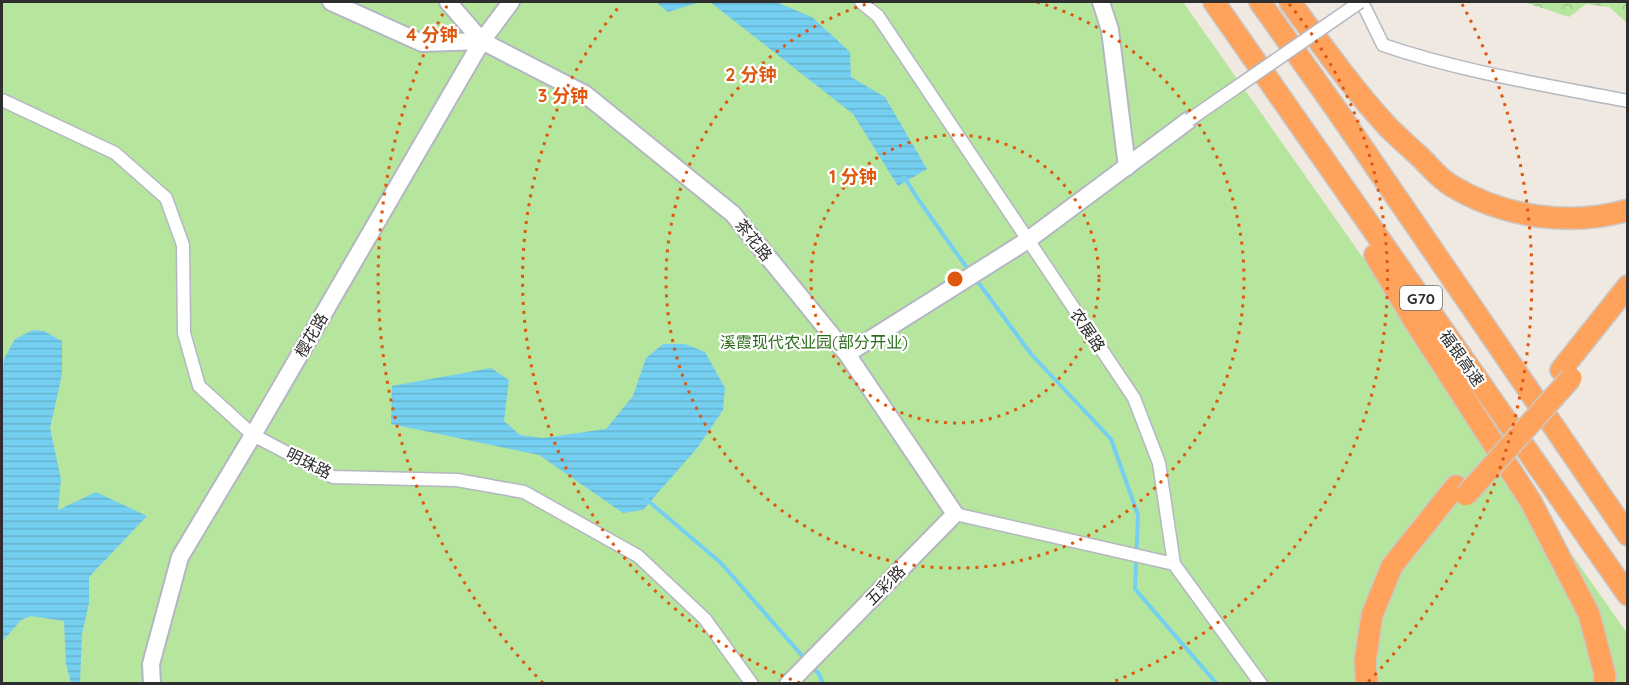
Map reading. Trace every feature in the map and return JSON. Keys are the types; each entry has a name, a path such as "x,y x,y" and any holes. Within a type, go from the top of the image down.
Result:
{"highway":[{"name":"福银高速","path":"1214,2 1628,596"},
{"name":"G70","path":"1260,2 1628,535"},
{"path":"1290,2 1342,72 1389,128 1450,185 1488,204 1522,214 1568,218 1613,214 1628,210"},
{"path":"1279,95 1415,322 1531,502 1588,614 1605,675 1604,684"},
{"path":"1566,374 1628,286"},
{"path":"1367,684 1365,662 1372,615 1392,566 1628,309"},
{"path":"1380,684 1377,662 1384,618 1403,573 1461,490"}],"street":[{"path":"331,2 422,43 482,40"},
{"path":"448,2 482,40"},
{"name":"樱花路","path":"152,684 151,664 180,557 482,40 511,2"},
{"name":"农展路","path":"861,2 878,16 1134,398 1159,463 1174,564 1261,684"},
{"path":"1101,2 1110,30 1126,167"},
{"path":"847,354 1028,240 1189,120 1361,2 1383,45 1419,57 1524,81 1628,101"},
{"name":"茶花路","path":"482,40 585,94 733,214 847,354 956,514"},
{"name":"明珠路","path":"2,100 115,153 166,198 183,245 184,333 199,386 253,435 333,477 457,480 524,492 638,556 705,619 752,684"},
{"path":"956,514 1174,564"},
{"name":"五彩路","path":"788,684 956,514"}],"green space":[{"name":"溪霞现代农业园(部分开业)","path":"2,2 1183,2 1627,633 1627,683 2,683"},
{"path":"1524,2 1627,2 1627,23 1609,7 1586,4 1569,17"}],"water":[{"path":"656,2 700,2 668,12"},
{"path":"710,2 776,2 812,17 850,52 851,77 885,97 927,169 898,186 853,114"},
{"path":"33,330 44,331 62,341 62,374 50,428 61,479 58,510 96,492 147,516 89,577 89,603 82,634 80,683 71,683 66,664 64,621 31,616 21,620 2,642 2,378 4,359 15,339"},
{"path":"663,344 685,344 705,352 725,388 723,410 698,447 643,510 623,513 539,455 391,424 392,386 491,368 509,380 504,421 520,435 543,438 606,429 633,396 646,358"}],"waterway":[{"path":"904,177 970,272"},
{"path":"975,278 1031,354 1111,439 1138,515 1135,589 1217,684"},
{"path":"646,499 721,563 805,659"},
{"path":"812,667 819,674 823,684"}]}
